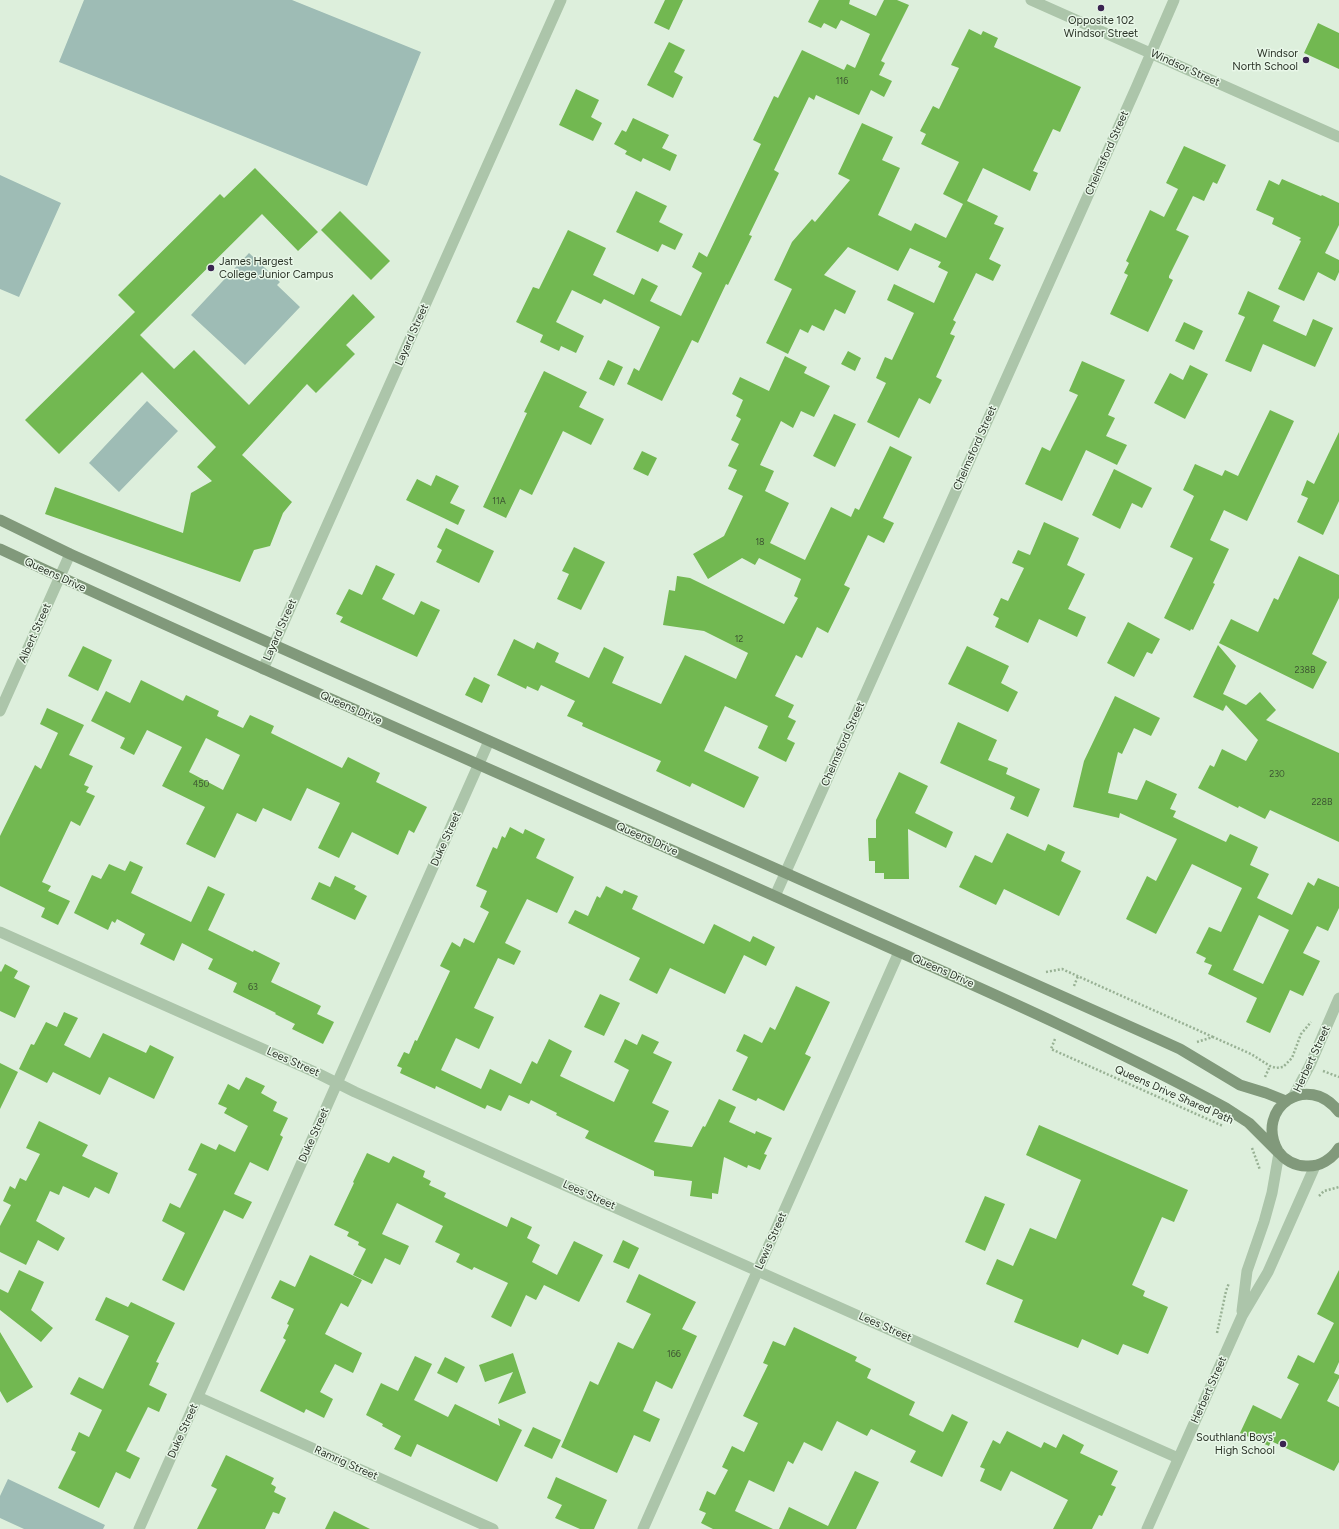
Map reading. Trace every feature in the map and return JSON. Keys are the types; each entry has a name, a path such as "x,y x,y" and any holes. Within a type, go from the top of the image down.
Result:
{"main road":[{"path":"0,520 70,554 1186,1052 1240,1085 1289,1099"},
{"name":"Queens Drive","path":"0,550 263,669 1061,1024 1193,1090 1245,1120 1279,1153"},
{"name":"Herbert Street","path":"1279,1153 1271,1132 1273,1120 1278,1110 1289,1099 1308,1094 1317,1095 1334,1105 1339,1112"},
{"path":"1279,1153 1292,1163 1315,1166 1334,1162 1339,1148"}],"street":[{"name":"Layard Street","path":"263,669 561,0"},
{"name":"Windsor Street","path":"1031,0 1339,137"},
{"name":"Chelmsford Street","path":"776,896 1174,0"},
{"name":"Albert Street","path":"0,711 70,554"},
{"name":"Duke Street","path":"139,1529 489,741"},
{"name":"Lees Street","path":"0,932 1178,1458"},
{"name":"Lewis Street","path":"643,1529 899,952"},
{"name":"Herbert Street","path":"1289,1099 1310,1065 1339,998"},
{"name":"Herbert Street","path":"1242,1316 1247,1271 1270,1200 1279,1153"},
{"name":"Herbert Street","path":"1146,1529 1242,1316 1268,1272 1315,1166"},
{"name":"Ramrig Street","path":"198,1397 493,1529"}],"path":[{"path":"1053,970 1062,969 1078,976 1251,1054 1276,1068 1283,1067 1289,1063 1301,1034 1309,1024"},
{"path":"1074,986 1078,976"},
{"path":"1197,1042 1213,1037"},
{"name":"Queens Drive Shared Path","path":"1056,1038 1051,1049 1226,1128"},
{"path":"1264,1079 1270,1066"},
{"path":"1248,1144 1252,1148 1258,1162 1262,1177"},
{"path":"1318,1197 1324,1191 1339,1187"},
{"path":"1222,1308 1226,1291 1231,1279"}],"shaded area":[{"path":"84,0 292,0 421,52 367,186 59,62"},
{"path":"0,175 61,203 19,297 0,289"},
{"path":"249,253 280,282 277,285 300,307 245,365 191,315"},
{"path":"147,401 178,431 119,492 89,463"},
{"path":"8,1479 105,1525 103,1529 24,1529 0,1518 0,1496"}],"building":[{"path":"665,0 683,0 669,30 654,23"},
{"path":"819,0 850,0 849,4 876,16 884,0 897,0 909,5 881,61 885,63 879,75 892,81 884,97 871,90 859,115 816,95 814,100 809,97 774,170 779,173 749,235 752,236 728,285 726,284 698,343 692,340 662,401 627,384 634,368 639,371 660,327 604,299 601,304 572,290 556,322 584,336 576,353 561,346 559,351 540,342 543,335 516,322 533,287 539,289 568,230 606,248 593,275 634,295 642,278 658,286 650,301 681,316 702,273 692,267 699,252 707,257 761,144 753,140 774,96 778,98 802,50 844,70 847,64 855,68 870,34 841,20 836,29 824,23 821,28 808,22"},
{"path":"1318,23 1339,33 1339,69 1304,53"},
{"path":"969,29 981,35 983,31 998,38 994,47 1081,87 1060,132 1053,129 1033,171 1038,173 1030,191 983,168 967,201 998,216 994,224 1004,228 989,259 1001,265 993,281 976,273 953,320 956,322 950,334 955,336 936,377 942,380 930,404 919,398 899,438 867,422 886,383 876,378 885,357 892,360 914,313 887,300 894,284 934,303 948,272 938,267 941,262 910,248 898,271 848,247 824,275 856,291 845,314 835,309 824,331 812,325 808,333 800,329 788,354 766,343 792,289 774,280 792,242 812,219 815,222 850,180 838,174 862,123 893,137 882,160 900,168 878,215 911,231 915,223 946,238 963,204 943,194 959,162 921,144 926,134 920,131 933,106 939,109 959,68 951,65"},
{"path":"669,42 685,50 674,72 683,77 673,98 647,85"},
{"path":"576,89 599,100 591,117 602,123 593,141 559,125"},
{"path":"633,118 669,135 662,148 677,155 670,171 643,158 641,162 625,154 627,151 614,144 622,130 626,132"},
{"path":"1184,146 1226,165 1217,184 1213,182 1204,201 1193,196 1176,230 1189,236 1169,276 1169,278 1173,280 1148,332 1110,314 1128,275 1124,273 1129,263 1126,261 1150,210 1164,217 1178,189 1166,183"},
{"path":"255,168 318,232 298,251 262,214 140,335 174,369 194,350 249,405 353,294 375,317 346,345 355,354 316,393 307,384 242,455 292,502 283,513 270,546 254,550 240,582 45,514 55,487 183,533 191,493 212,481 197,467 216,447 142,372 59,454 25,420 135,312 118,295 220,194 224,198"},
{"path":"1282,179 1339,203 1339,225 1325,253 1339,260 1339,272 1335,281 1318,272 1304,301 1278,289 1301,241 1299,240 1301,238 1272,224 1274,218 1256,210 1269,180 1279,185"},
{"path":"636,191 667,206 659,222 683,234 675,250 662,244 658,252 616,232"},
{"path":"340,211 390,261 371,280 321,230"},
{"path":"1248,291 1280,306 1273,321 1306,336 1313,319 1333,328 1315,367 1263,344 1251,372 1225,361 1245,317 1238,314"},
{"path":"1184,322 1203,331 1194,350 1175,341"},
{"path":"848,351 861,358 855,371 841,364"},
{"path":"785,356 807,367 804,373 830,386 814,417 801,411 793,428 781,421 760,465 774,471 765,491 789,503 770,543 805,560 831,507 851,517 855,508 859,510 890,446 912,457 883,518 894,523 884,543 868,535 844,585 850,588 828,633 817,627 802,658 796,655 775,696 794,705 788,717 796,721 787,739 795,743 786,762 758,748 768,726 725,706 704,751 759,777 744,808 692,783 690,787 656,771 661,761 582,726 583,723 567,716 575,701 541,685 538,691 527,686 526,689 497,675 514,639 534,649 537,642 559,653 555,662 589,678 604,647 624,657 612,683 661,704 685,655 736,679 748,653 704,631 663,625 669,590 675,591 677,576 690,578 784,624 798,598 794,596 801,579 759,558 755,565 742,558 708,579 693,554 724,536 743,496 728,489 737,470 728,466 739,444 731,440 741,419 736,416 743,400 732,394 740,377 769,391"},
{"path":"608,360 623,367 614,386 599,379"},
{"path":"1082,361 1125,380 1108,415 1115,418 1106,436 1127,445 1117,465 1086,450 1062,501 1025,484 1042,447 1050,451 1078,395 1069,391"},
{"path":"1190,365 1208,374 1185,419 1154,403 1170,373 1183,380"},
{"path":"544,371 587,392 579,407 604,419 591,445 563,431 532,495 520,489 506,518 483,507 527,413 524,412"},
{"path":"1270,410 1294,421 1247,521 1224,510 1210,540 1229,549 1213,583 1215,584 1193,630 1191,629 1190,631 1164,618 1193,558 1170,547 1194,496 1183,490 1195,464 1222,476 1225,470 1238,476"},
{"path":"834,414 856,424 835,467 813,456"},
{"path":"1339,432 1339,501 1323,535 1297,522 1308,498 1301,495 1307,480 1314,484"},
{"path":"642,451 657,458 648,476 633,469"},
{"path":"1114,469 1152,488 1142,508 1132,503 1120,529 1092,515"},
{"path":"436,475 459,486 450,503 465,510 458,525 406,500 417,479 431,486"},
{"path":"1044,522 1079,538 1067,565 1085,574 1068,609 1086,617 1077,637 1039,619 1028,643 995,627 999,618 993,615 1001,598 1008,601 1024,568 1012,563 1018,550 1030,555"},
{"path":"446,528 494,551 479,583 436,562 442,550 437,547"},
{"path":"574,547 605,562 581,610 557,599 569,574 562,571"},
{"path":"1299,556 1339,575 1339,598 1312,654 1327,662 1313,689 1219,643 1231,619 1258,632 1274,598 1278,600"},
{"path":"376,565 395,574 382,599 414,615 421,601 440,610 417,657 340,622 343,617 336,614 349,589 362,595"},
{"path":"1128,622 1160,639 1152,654 1147,652 1134,677 1107,663"},
{"path":"1218,645 1236,666 1223,694 1246,705 1260,692 1276,710 1266,720 1339,753 1339,842 1270,810 1265,819 1239,806 1238,808 1198,788 1210,765 1214,767 1222,749 1246,761 1258,740 1226,705 1223,711 1193,697"},
{"path":"83,646 112,660 98,691 68,676"},
{"path":"967,646 1009,666 1001,683 1018,692 1008,712 948,684"},
{"path":"474,677 490,685 482,703 465,695"},
{"path":"141,680 183,701 186,695 219,711 217,716 243,728 250,715 274,726 271,733 342,768 348,757 380,773 376,782 427,807 414,833 409,830 398,855 352,832 339,858 318,848 340,803 307,788 291,821 263,808 256,822 237,813 215,858 186,844 205,807 162,786 182,747 147,730 134,755 120,748 125,738 91,721 106,691 130,703","holes":["206,738 240,755 223,790 189,772"]},
{"path":"1115,696 1160,718 1151,736 1134,728 1122,754 1118,752 1108,793 1137,800 1146,780 1177,794 1170,809 1176,811 1173,817 1226,842 1230,834 1258,847 1250,865 1269,874 1257,898 1292,915 1308,882 1314,886 1318,878 1339,887 1339,908 1328,931 1317,926 1303,953 1320,961 1303,996 1290,990 1270,1033 1246,1022 1257,998 1208,974 1212,965 1204,962 1206,958 1196,953 1209,927 1221,932 1242,888 1192,864 1156,934 1126,919 1147,876 1156,881 1177,839 1120,813 1119,818 1073,807 1084,761","holes":["1259,915 1289,930 1263,984 1233,970"]},
{"path":"47,708 84,725 69,755 93,766 84,785 89,787 86,792 95,796 80,826 71,821 42,882 51,886 48,891 70,901 58,925 41,917 45,908 0,886 0,836 35,765 41,769 58,733 40,724"},
{"path":"958,722 997,740 988,760 1008,768 1006,774 1040,789 1028,817 1010,809 1015,797 940,763"},
{"path":"899,772 928,786 915,813 953,832 946,848 908,829 909,879 884,879 884,873 875,873 875,861 869,861 868,838 876,838 876,820"},
{"path":"510,827 523,834 525,829 545,839 536,858 574,877 557,913 527,899 505,943 521,951 514,965 498,958 474,1008 494,1017 479,1049 456,1038 441,1070 481,1089 490,1069 521,1084 532,1061 537,1064 549,1039 572,1051 560,1076 614,1102 629,1070 614,1062 625,1039 637,1045 642,1034 659,1042 653,1053 672,1062 652,1103 669,1111 654,1142 692,1147 703,1126 705,1127 719,1099 736,1107 729,1122 755,1134 756,1131 772,1138 764,1154 767,1155 760,1170 748,1165 747,1168 724,1157 718,1194 712,1193 712,1199 690,1196 692,1181 654,1176 654,1171 585,1138 589,1131 556,1115 557,1113 531,1100 529,1104 509,1095 501,1111 487,1105 485,1109 436,1086 435,1089 400,1073 402,1068 397,1066 404,1052 409,1054 415,1040 417,1041 450,971 440,966 452,942 460,947 464,938 474,943 489,912 480,907 487,891 476,886 493,847 497,849 502,836 505,838"},
{"path":"1007,833 1045,851 1048,844 1065,852 1061,861 1081,871 1059,916 1004,889 996,905 959,887 975,855 992,863"},
{"path":"130,861 143,867 131,893 191,922 208,886 225,894 208,930 253,952 254,950 280,963 271,982 321,1006 317,1014 334,1022 323,1044 292,1029 295,1024 275,1014 276,1013 233,992 237,983 208,969 213,959 182,943 174,961 140,944 145,934 117,919 115,923 112,921 108,930 74,913 92,875 101,879 109,864 125,871"},
{"path":"335,876 356,886 354,889 367,896 355,920 311,899 319,882 330,887"},
{"path":"606,886 622,894 624,890 638,896 632,909 704,944 714,924 750,942 753,936 775,947 766,966 744,955 725,994 670,968 657,994 629,980 640,958 568,923 575,910 588,916 597,896 600,898"},
{"path":"5,964 18,971 14,978 30,986 15,1018 0,1011 0,971 1,972"},
{"path":"796,986 830,1002 805,1054 811,1057 784,1111 758,1098 756,1101 732,1090 748,1057 736,1051 744,1034 762,1043 770,1027 775,1030"},
{"path":"600,994 620,1003 604,1036 584,1027"},
{"path":"64,1012 78,1018 64,1045 90,1058 103,1033 146,1053 150,1045 174,1057 154,1099 109,1077 100,1095 53,1072 47,1083 19,1069 31,1044 34,1045 46,1022 57,1027"},
{"path":"0,1063 18,1072 0,1109"},
{"path":"246,1077 265,1086 261,1093 277,1102 273,1111 288,1118 280,1135 283,1137 268,1171 250,1162 234,1194 252,1202 243,1219 224,1210 184,1291 162,1280 185,1233 162,1221 170,1203 180,1208 197,1174 188,1170 201,1143 216,1150 219,1144 235,1152 248,1126 224,1113 227,1108 218,1104 228,1084 239,1090"},
{"path":"39,1121 88,1145 82,1156 118,1173 109,1194 95,1187 89,1198 63,1186 59,1195 50,1191 36,1221 65,1238 58,1251 38,1240 26,1265 0,1252 0,1226 11,1205 3,1201 10,1186 15,1189 20,1178 26,1181 40,1154 26,1148"},
{"path":"1039,1125 1188,1190 1174,1222 1162,1217 1132,1285 1145,1291 1143,1296 1168,1307 1148,1354 1123,1344 1118,1355 1082,1339 1078,1348 1014,1322 1023,1300 986,1284 997,1259 1013,1266 1030,1228 1056,1239 1081,1180 1026,1155"},
{"path":"367,1153 389,1163 393,1156 425,1171 423,1177 431,1181 429,1185 446,1193 444,1197 507,1227 511,1217 532,1227 527,1238 540,1245 532,1262 557,1275 574,1241 603,1255 579,1302 544,1285 536,1300 526,1295 511,1327 491,1317 508,1283 474,1267 472,1270 456,1262 460,1254 435,1242 443,1226 397,1203 382,1234 409,1246 400,1265 385,1258 372,1284 353,1275 366,1249 358,1245 359,1242 347,1236 349,1232 334,1225"},
{"path":"985,1196 1005,1204 985,1251 965,1242"},
{"path":"623,1240 639,1248 629,1269 613,1262"},
{"path":"310,1255 362,1280 348,1307 341,1303 325,1334 362,1353 353,1373 335,1364 320,1392 333,1399 324,1418 306,1409 304,1413 260,1391 286,1340 283,1338 289,1325 287,1324 294,1309 271,1298 280,1280 295,1287"},
{"path":"19,1270 44,1282 31,1310 53,1328 41,1342 0,1310 0,1289 8,1293"},
{"path":"1339,1270 1339,1362 1334,1373 1339,1375 1339,1378 1327,1401 1339,1407 1339,1462 1334,1471 1271,1441 1269,1446 1240,1433 1253,1405 1281,1419 1299,1384 1287,1378 1298,1355 1314,1363 1334,1323 1317,1314"},
{"path":"639,1274 696,1302 682,1329 697,1336 672,1389 656,1381 643,1411 660,1419 650,1442 634,1435 617,1473 561,1447 590,1381 598,1385 618,1342 633,1349 651,1314 626,1302"},
{"path":"106,1297 128,1307 131,1302 175,1323 156,1362 159,1363 149,1385 167,1394 159,1412 148,1407 126,1451 140,1458 130,1479 116,1472 99,1508 58,1488 76,1452 71,1450 79,1432 89,1437 102,1410 70,1394 79,1377 103,1389 129,1336 95,1320"},
{"path":"794,1327 857,1357 855,1361 871,1369 867,1378 915,1402 909,1415 943,1432 952,1414 968,1422 942,1477 910,1462 916,1451 871,1429 867,1436 837,1421 822,1451 804,1442 793,1464 788,1461 774,1492 749,1480 735,1511 773,1529 713,1529 701,1523 706,1513 699,1510 707,1491 715,1495 728,1470 722,1467 732,1446 744,1452 758,1423 743,1416 768,1365 763,1363 773,1341 785,1346"},
{"path":"0,1332 33,1387 7,1403 0,1391"},
{"path":"513,1353 526,1393 498,1404 513,1372 485,1382 479,1365"},
{"path":"415,1356 432,1364 414,1400 448,1417 455,1404 500,1426 498,1418 522,1430 497,1482 417,1444 411,1457 394,1449 401,1436 382,1426 383,1424 366,1415 381,1383 398,1391"},
{"path":"445,1357 465,1367 457,1383 437,1373"},
{"path":"533,1427 561,1440 552,1459 524,1446"},
{"path":"1007,1431 1041,1448 1044,1442 1056,1448 1063,1434 1084,1445 1080,1453 1118,1471 1111,1485 1116,1487 1102,1516 1099,1515 1092,1529 1053,1529 1068,1500 1011,1471 1001,1491 980,1481 985,1469 980,1467 993,1440 1000,1444"},
{"path":"226,1455 274,1478 271,1484 276,1487 274,1492 286,1498 279,1514 273,1512 265,1529 197,1529 217,1489 211,1486"},
{"path":"855,1471 879,1482 856,1529 779,1529 789,1507 828,1526"},
{"path":"556,1477 607,1500 594,1529 580,1529 555,1518 562,1505 547,1498"},
{"path":"334,1511 370,1529 325,1529"}],"place":[{"name":"Opposite 102 Windsor Street","path":"1101,8"},
{"name":"Windsor North School","path":"1306,60"},
{"name":"James Hargest College Junior Campus","path":"211,268"},
{"name":"Southland Boys' High School","path":"1283,1444"}]}
